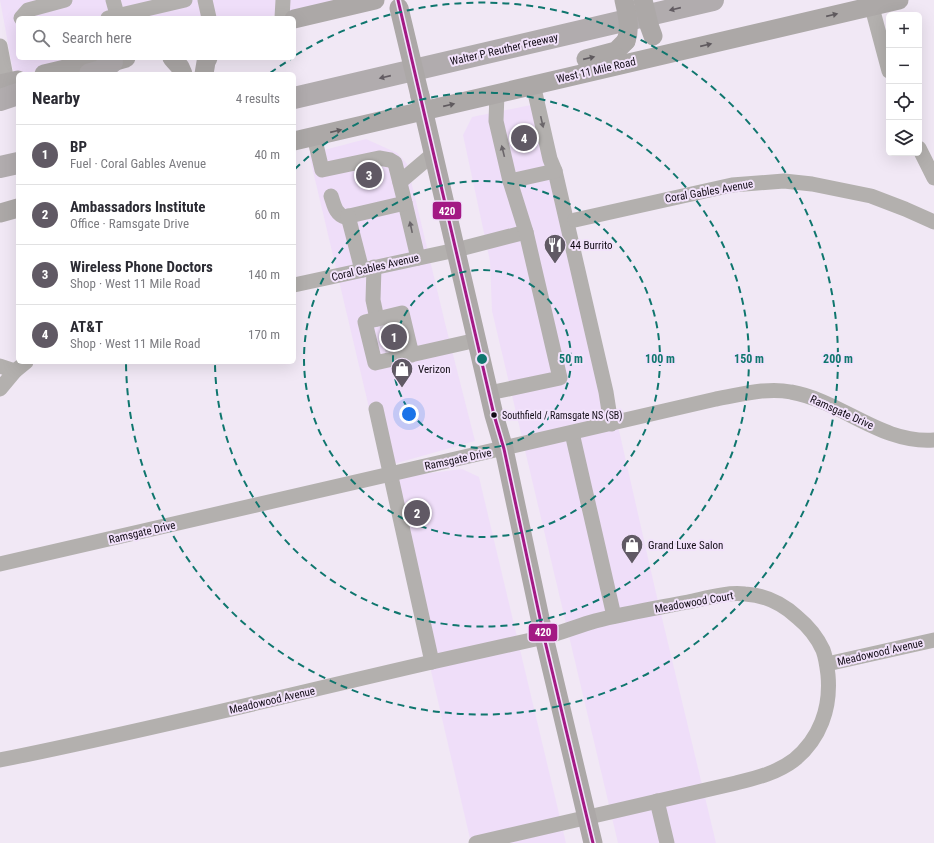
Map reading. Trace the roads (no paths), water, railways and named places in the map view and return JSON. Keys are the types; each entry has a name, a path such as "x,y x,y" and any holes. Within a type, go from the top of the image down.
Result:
{"highway":[{"name":"Walter P Reuther Freeway","path":"296,98 713,0"},
{"path":"97,72 119,60"},
{"path":"0,167 16,163"}],"main road":[{"path":"296,19 375,0"},
{"path":"475,98 496,80 610,53 620,48 626,41 629,32 629,23 624,0"},
{"path":"643,0 653,36 660,45 675,52"},
{"name":"West 11 Mile Road","path":"296,140 421,103 475,98 675,52 871,3 898,0"},
{"path":"296,32 310,29 356,4"},
{"path":"398,4 476,340 504,449 544,637 593,843"},
{"path":"53,72 99,62 119,60"},
{"path":"0,213 16,209"}],"street":[{"path":"23,16 28,10 65,0"},
{"path":"113,0 114,16"},
{"path":"118,16 185,0"},
{"path":"205,0 209,16"},
{"path":"282,16 283,0"},
{"path":"871,3 886,60"},
{"path":"0,46 9,88"},
{"path":"534,84 550,159 555,171 606,392 611,424"},
{"path":"489,393 560,378 526,232 510,181 496,121 496,93"},
{"path":"314,136 322,170 379,158 390,160 395,163 418,258"},
{"path":"400,182 433,154"},
{"path":"922,154 934,178"},
{"path":"510,181 555,171"},
{"name":"Coral Gables Avenue","path":"575,220 732,185 757,182 784,182 812,184 872,196 934,222"},
{"path":"331,196 337,212 341,216 348,216 405,203"},
{"path":"348,216 368,268 373,300 383,319"},
{"name":"Coral Gables Avenue","path":"296,285 456,250 526,232"},
{"path":"412,355 402,313 383,319 366,322 374,363 394,355 412,355 476,340"},
{"path":"0,366 21,367"},
{"path":"0,389 21,367"},
{"name":"Ramsgate Drive","path":"0,564 716,399 754,392 791,392 816,399 877,428 902,438 925,441 934,440"},
{"path":"376,409 432,662"},
{"path":"572,433 614,616"},
{"name":"Meadowood Court","path":"476,843 762,777 781,769 795,759 812,740 824,719 828,701 828,679 827,664 824,652 806,624 788,608 771,599 746,594 721,595 614,616 544,637"},
{"name":"Meadowood Avenue","path":"0,760 236,709 544,637"},
{"name":"Meadowood Avenue","path":"827,664 934,640"},
{"path":"657,801 667,843"}],"tunnel":[{"path":"386,321 393,351"}],"place":[{"name":"AT&T","path":"524,138"},
{"name":"Wireless Phone Doctors","path":"369,175"},
{"name":"44 Burrito","path":"555,264"},
{"name":"BP","path":"394,337"},
{"name":"Verizon","path":"402,388"},
{"name":"Southfield / Ramsgate NS (SB)","path":"494,415"},
{"name":"Ambassadors Institute","path":"417,513"},
{"name":"Grand Luxe Salon","path":"632,564"}]}
